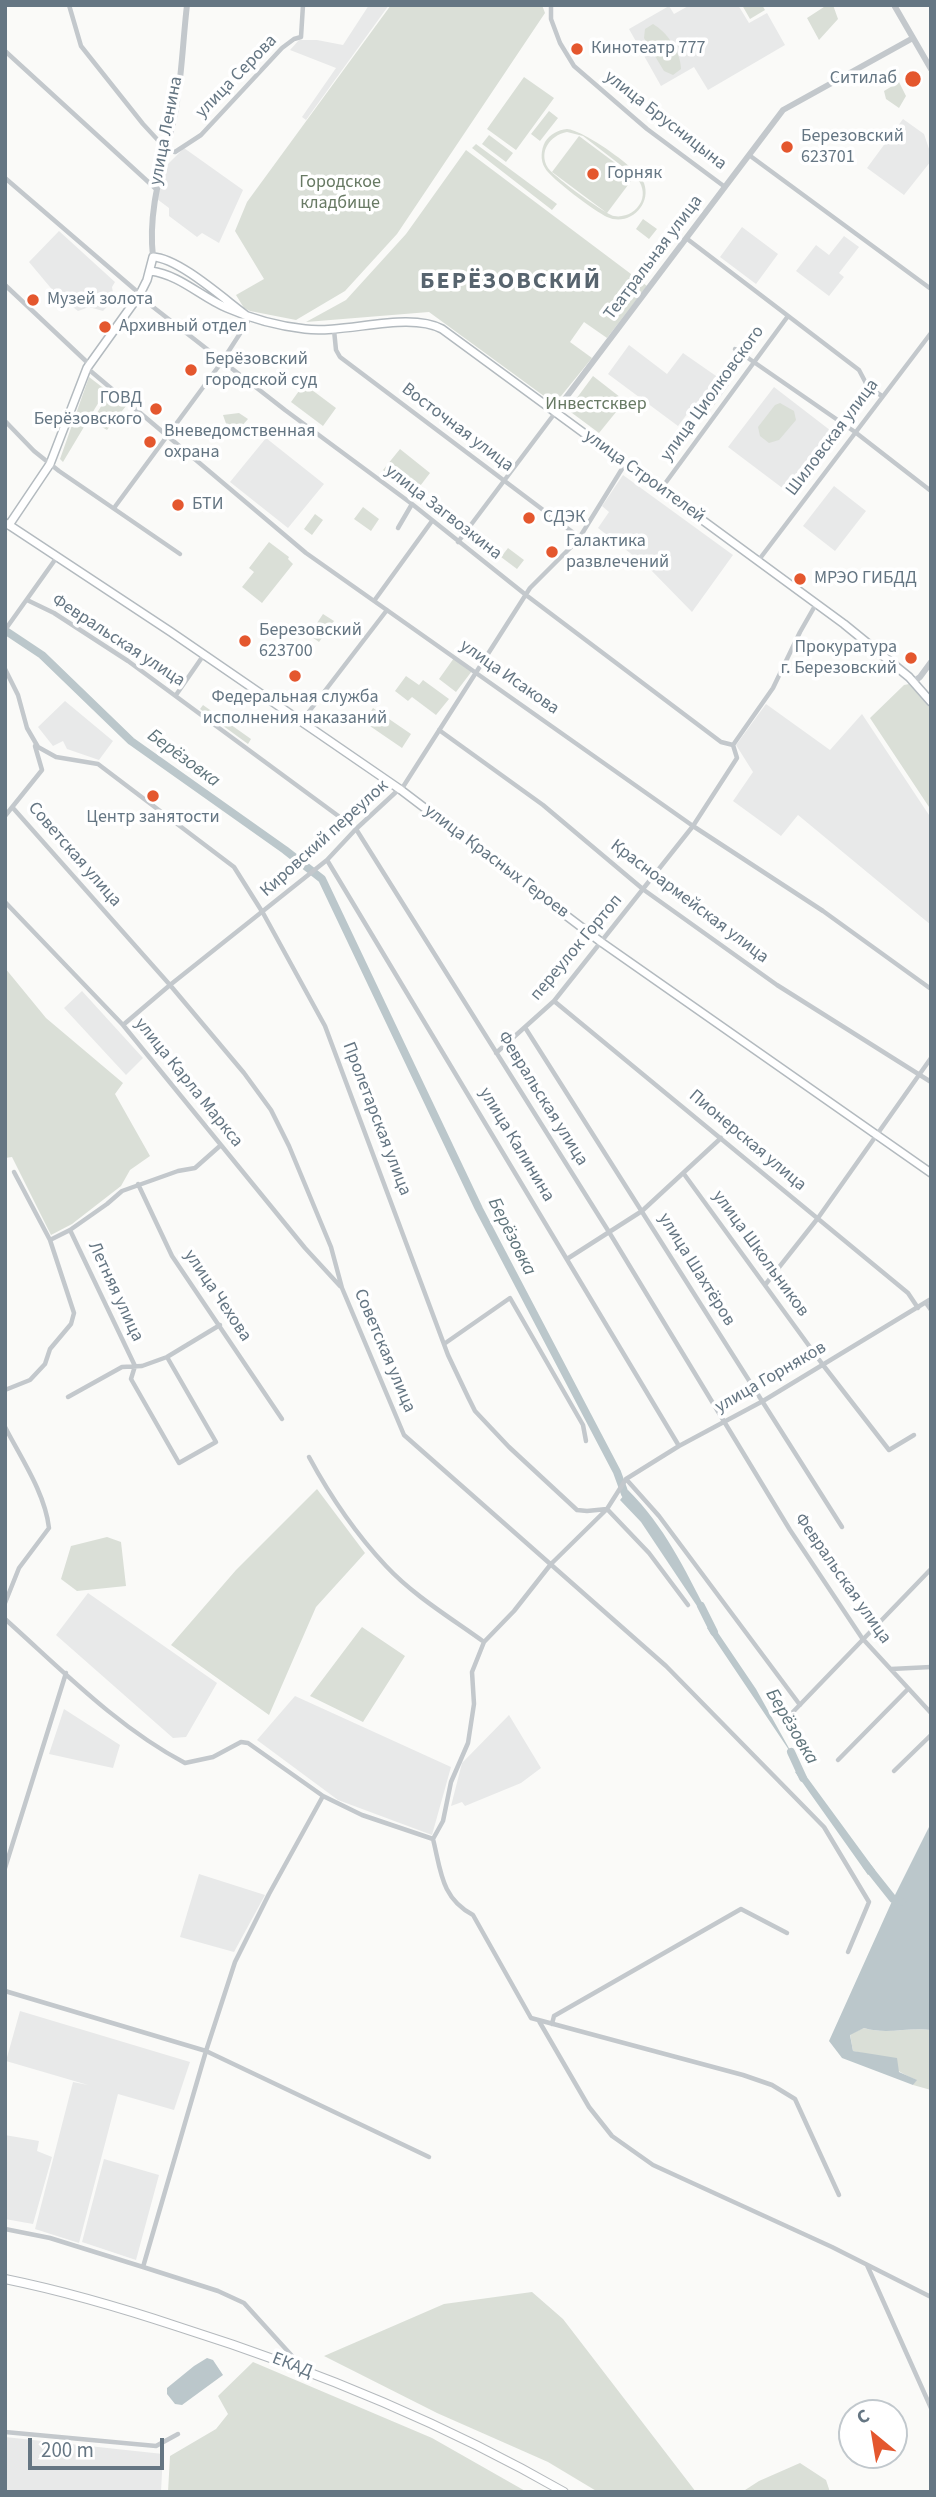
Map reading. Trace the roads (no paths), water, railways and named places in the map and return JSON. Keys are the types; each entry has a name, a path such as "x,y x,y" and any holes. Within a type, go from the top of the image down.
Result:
{"highway":[{"name":"ЕКАД","path":"5,2279 124,2309 306,2371 397,2408 497,2455 564,2492"}],"main road":[{"path":"7,524 50,464 88,366 139,295 151,271 153,257 161,258 213,289 248,317"},
{"path":"151,271 171,276 226,308 248,317"},
{"path":"207,296 212,296 213,289"},
{"name":"улица Строителей","path":"248,317 294,327 334,330 414,321 434,325 816,604 913,682 931,702"},
{"name":"улица Красных Героев","path":"7,524 401,790 601,942 931,1173"}],"street":[{"path":"69,5 81,46 167,150"},
{"name":"улица Ленина","path":"153,257 151,231 156,189 176,106 187,5"},
{"name":"улица Серова","path":"167,150 175,152 201,135 282,48 301,37 303,5"},
{"name":"улица Брусницына","path":"551,5 551,19 560,43 574,66 647,130 725,187"},
{"path":"894,5 931,69"},
{"name":"Театральная улица","path":"458,542 783,110 913,38"},
{"path":"5,51 156,189"},
{"path":"749,155 931,289"},
{"name":"улица Загвозкина","path":"5,178 139,295 222,361 720,742 733,745"},
{"name":"улица Циолковского","path":"686,238 859,370 868,387 882,396"},
{"name":"улица Исакова","path":"5,285 88,366 165,435 306,553 692,826 823,911 931,989"},
{"name":"улица Циолковского","path":"660,490 788,316"},
{"path":"114,508 165,435 222,361 248,317"},
{"name":"Восточная улица","path":"334,330 336,350 340,357 579,537"},
{"name":"Шиловская улица","path":"758,561 931,333"},
{"path":"735,349 855,432 931,491"},
{"path":"5,421 50,464 180,554"},
{"name":"Кировский переулок","path":"123,1026 170,985 264,913 327,860 356,829 401,790 526,595 579,537 625,464"},
{"path":"398,528 412,504"},
{"path":"374,601 432,521"},
{"path":"5,630 57,557"},
{"name":"Февральская улица","path":"27,600 54,613 118,654 356,829 609,1232 790,1530 862,1638 931,1713"},
{"name":"переулок Гортоп","path":"496,1053 554,1001 692,826 737,758 733,745 774,688 816,604"},
{"path":"301,722 387,610"},
{"path":"176,695 203,656"},
{"path":"913,682 931,662"},
{"path":"5,669 18,695 42,769 5,816"},
{"name":"Красноармейская улица","path":"439,730 543,805 644,890 777,985 931,1082"},
{"name":"Пролетарская улица","path":"34,742 56,757 98,764 234,867 264,913 326,1026 444,1345 475,1410 509,1447 577,1510 607,1509"},
{"name":"Советская улица","path":"13,808 170,985 244,1073 271,1110 331,1247 342,1288 404,1435 666,1666 824,1826 869,1902 848,1952"},
{"name":"улица Калинина","path":"327,860 679,1446"},
{"name":"улица Карла Маркса","path":"5,902 123,1026 305,1248 342,1288"},
{"name":"Пионерская улица","path":"554,1001 908,1293 918,1308"},
{"name":"улица Шахтёров","path":"526,1028 842,1527"},
{"path":"765,1285 818,1218 931,1058"},
{"path":"567,1259 642,1211 721,1138"},
{"path":"50,1240 70,1230 122,1191 178,1171 195,1168 221,1145"},
{"path":"5,1390 30,1380 45,1364 50,1349 71,1324 74,1313 50,1240 13,1172"},
{"name":"улица Школьников","path":"684,1174 823,1365 889,1450 914,1435"},
{"name":"улица Чехова","path":"138,1184 172,1256 282,1419"},
{"name":"Летняя улица","path":"70,1230 135,1366 131,1379 179,1463 216,1442 167,1357"},
{"path":"444,1345 510,1298 583,1425 586,1441"},
{"path":"928,1301 931,1310"},
{"name":"улица Горняков","path":"626,1479 679,1446 763,1401 928,1301"},
{"path":"68,1397 122,1367 167,1357 220,1325"},
{"path":"5,1427 37,1489 49,1528 19,1568 5,1603"},
{"path":"309,1457 322,1482 386,1566 484,1642"},
{"path":"800,1705 659,1516 626,1479 607,1509 551,1564 514,1611 484,1642 472,1672 474,1704 468,1743 451,1782 443,1821 433,1839 450,1898 473,1915 531,2018 743,2075 785,2092 795,2099 839,2195"},
{"path":"607,1509 661,1569 688,1605"},
{"path":"791,1714 931,1569"},
{"path":"5,1619 152,1744 185,1763 213,1757 241,1742 248,1743 323,1796 362,1815 433,1839"},
{"path":"891,1669 931,1667"},
{"path":"5,1868 66,1673"},
{"path":"838,1760 908,1689"},
{"path":"894,1771 931,1735"},
{"path":"143,2267 235,1962 323,1796"},
{"path":"552,2024 554,2016 741,1909 787,1933"},
{"path":"5,1991 206,2051 429,2157"},
{"path":"539,2021 589,2107 612,2136 653,2165 867,2264 931,2297"},
{"path":"5,2229 50,2238 218,2291 244,2303 306,2371"},
{"path":"867,2264 931,2408"},
{"path":"5,2432 156,2446 178,2434"}],"waterway":[{"name":"Берёзовка","path":"6,631 42,655 131,741 322,879 479,1209 617,1472 625,1494 630,1499"},
{"name":"Берёзовка","path":"701,1606 714,1632"},
{"name":"Берёзовка","path":"791,1752 803,1778"},
{"name":"Берёзовка","path":"866,1865 893,1899 902,1902"}],"place":[{"name":"Кинотеатр 777","path":"577,49"},
{"name":"Ситилаб","path":"913,79"},
{"name":"Березовский 623701","path":"787,147"},
{"name":"Горняк","path":"593,174"},
{"name":"Музей золота","path":"33,300"},
{"name":"Архивный отдел","path":"105,327"},
{"name":"Берёзовский городской суд","path":"191,370"},
{"name":"ГОВД Берёзовского","path":"156,409"},
{"name":"Вневедомственная охрана","path":"150,442"},
{"name":"БТИ","path":"178,505"},
{"name":"СДЭК","path":"529,518"},
{"name":"Галактика развлечений","path":"552,552"},
{"name":"МРЭО ГИБДД","path":"800,579"},
{"name":"Березовский 623700","path":"245,641"},
{"name":"Прокуратура г. Березовский","path":"911,658"},
{"name":"Федеральная служба исполнения наказаний","path":"295,676"},
{"name":"Центр занятости","path":"153,796"}],"district":[{"name":"БЕРЁЗОВСКИЙ","path":"511,283"}],"park label":[{"name":"Городское кладбище","path":"340,193"},
{"name":"Инвестсквер","path":"596,405"}]}
